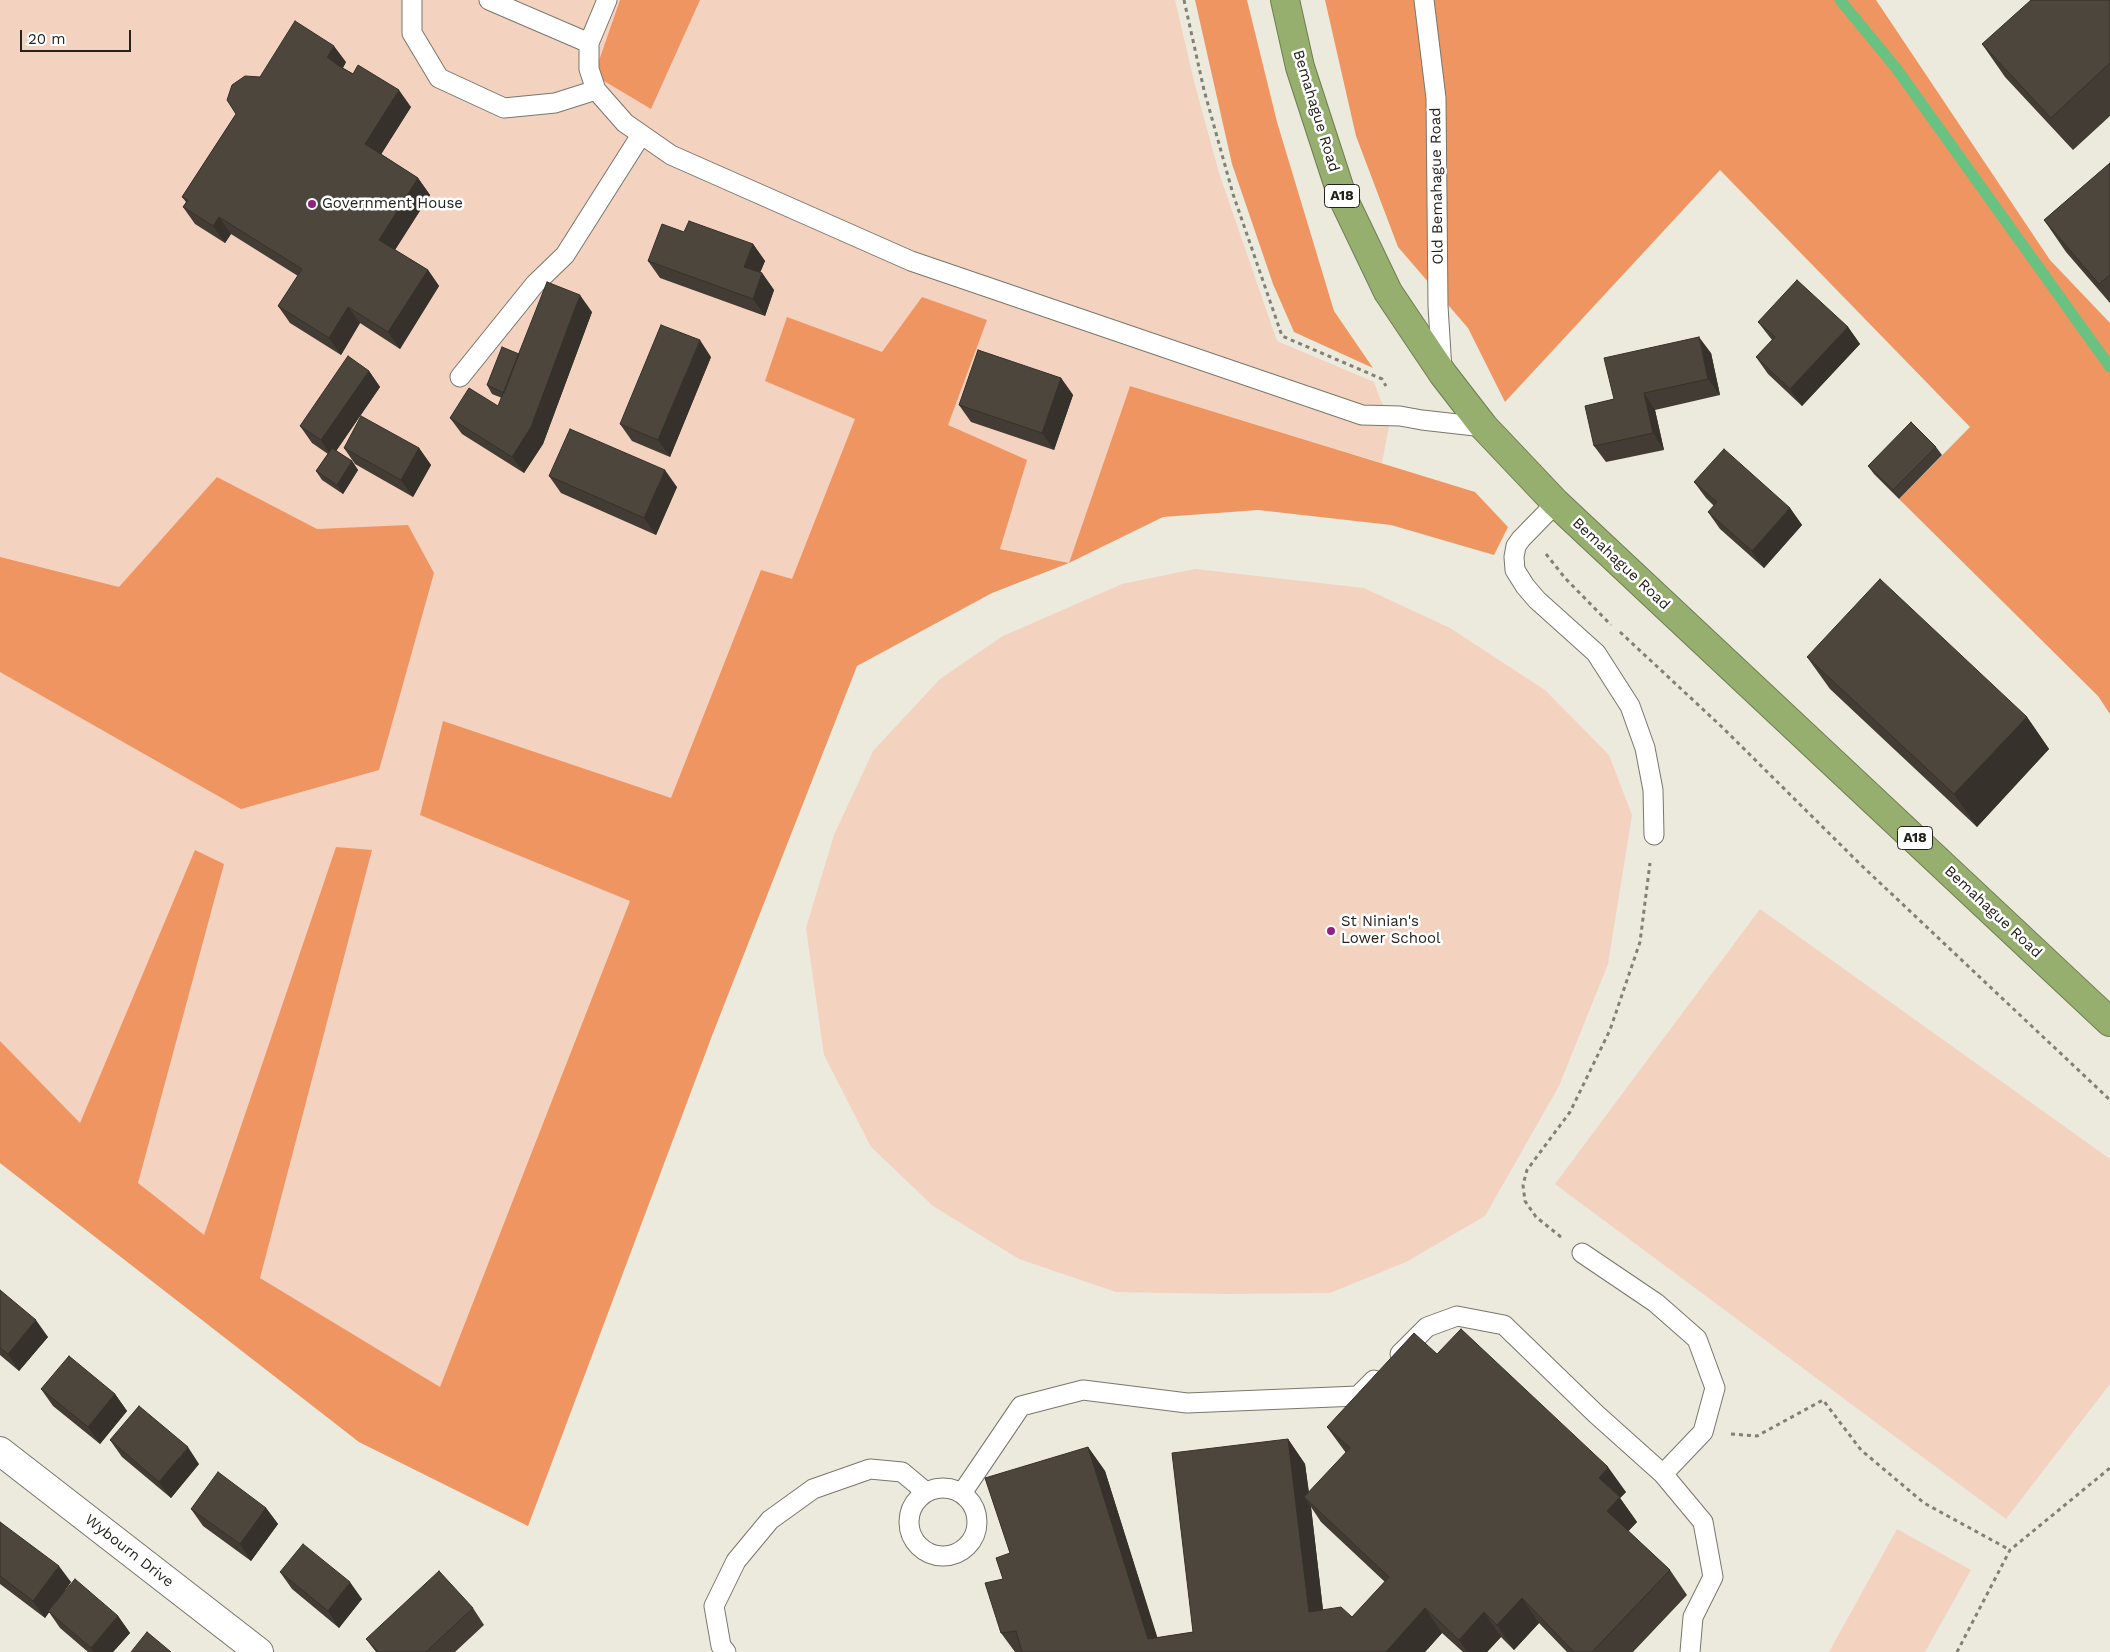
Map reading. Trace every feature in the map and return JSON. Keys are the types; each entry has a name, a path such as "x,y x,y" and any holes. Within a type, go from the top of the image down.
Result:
{"highway":[{"name":"Bemahague Road","path":"1285,0 1300,67 1342,196 1388,292 1442,374 1484,427 1556,503 2110,1022"}],"street":[{"name":"Wybourn Drive","path":"0,1450 259,1652"}],"lane":[{"path":"412,0 412,33 439,78 504,108 555,103 596,90"},
{"path":"489,0 588,43"},
{"path":"607,0 588,43 589,69 596,90 625,123 671,156 911,261 1362,415 1400,416 1484,427"},
{"name":"Old Bemahague Road","path":"1424,0 1436,98 1438,306 1442,374"},
{"path":"460,377 535,284 565,255 641,135"},
{"path":"1556,503 1516,546 1514,557 1516,570 1525,586 1537,600 1596,653 1630,706 1645,748 1653,790 1654,835"},
{"path":"1582,1253 1656,1303 1697,1339 1715,1388 1703,1432 1663,1474"},
{"path":"962,1493 1021,1406 1083,1390 1186,1404 1358,1396 1428,1327 1457,1316 1504,1325 1596,1414 1663,1474 1703,1522 1712,1577 1693,1618 1690,1652"},
{"path":"726,1652 721,1646 714,1606 736,1561 770,1520 813,1489 870,1469 902,1472 926,1492"},
{"path":"937,1487 948,1487 970,1499 976,1509 978,1521 976,1533 970,1544 962,1550 952,1555 931,1554 914,1541 910,1531 910,1510 916,1500 926,1492 937,1487"}],"path":[{"path":"1184,0 1204,90 1233,194 1282,336 1382,379 1395,399 1400,416"},
{"path":"1541,548 1565,578 1617,630 1723,728 1861,865 2110,1100"},
{"path":"1582,1253 1536,1217 1525,1200 1523,1185 1527,1170 1570,1112 1610,1030 1640,942 1654,835"},
{"path":"1703,1432 1757,1436 1823,1400 1861,1450 1924,1503 2010,1550"},
{"path":"1957,1652 2010,1550 2110,1468"}],"shaded area":[{"name":"Government House","path":"0,0 1175,0 1195,85 1219,173 1277,341 1374,382 1381,401 1391,416 1382,463 1130,386 1069,563 910,530 713,1033 528,1526 359,1442 0,1163"},
{"path":"620,0 700,0 651,109 594,75"},
{"path":"1195,0 1247,0 1277,122 1334,311 1373,368 1294,332 1273,284 1232,164"},
{"path":"1325,0 1876,0 2050,260 2110,323 2110,714 2098,696 1899,499 1970,427 1720,170 1505,402 1468,328 1398,247 1356,136"},
{"path":"922,297 987,320 948,425 1027,460 1000,549 1069,563 992,593 857,666 713,1033 528,1526 359,1442 0,1163 0,1041 80,1123 195,850 224,864 138,1183 204,1235 336,847 372,850 260,1278 440,1387 630,901 420,815 443,721 671,798 761,570 792,579 855,419 765,381 787,317 882,352"},
{"path":"1130,386 1475,492 1508,527 1494,555 1391,525 1258,510 1163,517 1069,563"},
{"path":"217,477 317,529 408,525 434,573 379,770 241,809 0,672 0,557 119,587"},
{"path":"1195,569 1364,588 1450,628 1545,690 1609,755 1632,815 1608,964 1559,1086 1485,1216 1406,1262 1330,1293 1116,1292 1019,1259 933,1206 871,1147 824,1055 806,928 834,835 873,751 940,679 1003,636 1122,584"},
{"path":"1760,909 2110,1159 2110,1384 2006,1519 1555,1184"},
{"path":"1897,1529 1971,1570 1925,1652 1829,1652"}],"building":[{"path":"2031,0 2110,0 2110,63 2051,118 1982,44"},
{"name":"Government House","path":"295,21 334,46 327,57 339,66 353,74 358,65 399,90 365,144 418,178 379,240 428,270 388,332 348,307 329,338 278,306 302,269 219,217 213,226 183,207 188,200 182,197 236,114 227,100 232,85 245,76 260,77"},
{"path":"2110,163 2110,275 2099,284 2044,220"},
{"path":"689,221 753,244 744,267 762,273 753,299 648,261 662,224 684,232"},
{"path":"1797,280 1848,327 1790,389 1756,357 1775,337 1758,322"},
{"path":"547,282 580,295 531,427 512,457 450,418 469,388 498,406"},
{"path":"661,325 700,340 658,440 620,424"},
{"path":"1699,337 1708,379 1644,393 1653,433 1594,446 1585,406 1614,399 1604,358"},
{"path":"502,347 519,354 504,393 487,385"},
{"path":"978,350 1061,378 1042,433 959,405"},
{"path":"348,356 369,371 321,440 300,426"},
{"path":"361,416 419,448 401,480 344,448"},
{"path":"1911,422 1936,447 1893,490 1868,466"},
{"path":"570,429 665,470 644,518 549,476"},
{"path":"332,448 352,461 337,485 316,471"},
{"path":"1724,449 1790,508 1752,551 1708,512 1717,502 1694,482"},
{"path":"1880,579 2027,717 1954,794 1807,657"},
{"path":"0,1290 36,1320 8,1354 0,1348"},
{"path":"1461,1329 1608,1467 1599,1478 1620,1497 1607,1511 1670,1570 1592,1652 1574,1652 1522,1598 1497,1625 1484,1612 1459,1640 1425,1608 1386,1652 1022,1652 1016,1631 1001,1633 985,1583 1003,1579 996,1558 1010,1553 985,1478 1088,1447 1148,1639 1193,1632 1172,1453 1288,1439 1309,1612 1341,1607 1352,1617 1389,1577 1304,1497 1350,1448 1327,1427 1414,1333 1437,1354"},
{"path":"69,1356 115,1394 88,1427 41,1389"},
{"path":"139,1406 188,1447 159,1482 110,1440"},
{"path":"218,1472 266,1508 240,1544 191,1509"},
{"path":"0,1522 59,1566 33,1601 0,1576"},
{"path":"303,1544 350,1582 328,1611 280,1572"},
{"path":"439,1571 473,1608 426,1652 379,1652 366,1639"},
{"path":"75,1579 118,1616 91,1648 48,1611"},
{"path":"147,1632 171,1652 131,1652"}],"waterway":[{"path":"1840,0 1896,68 2110,367"}],"place":[{"name":"Government House","path":"312,204"},
{"name":"St Ninian's Lower School","path":"1331,931"}]}
